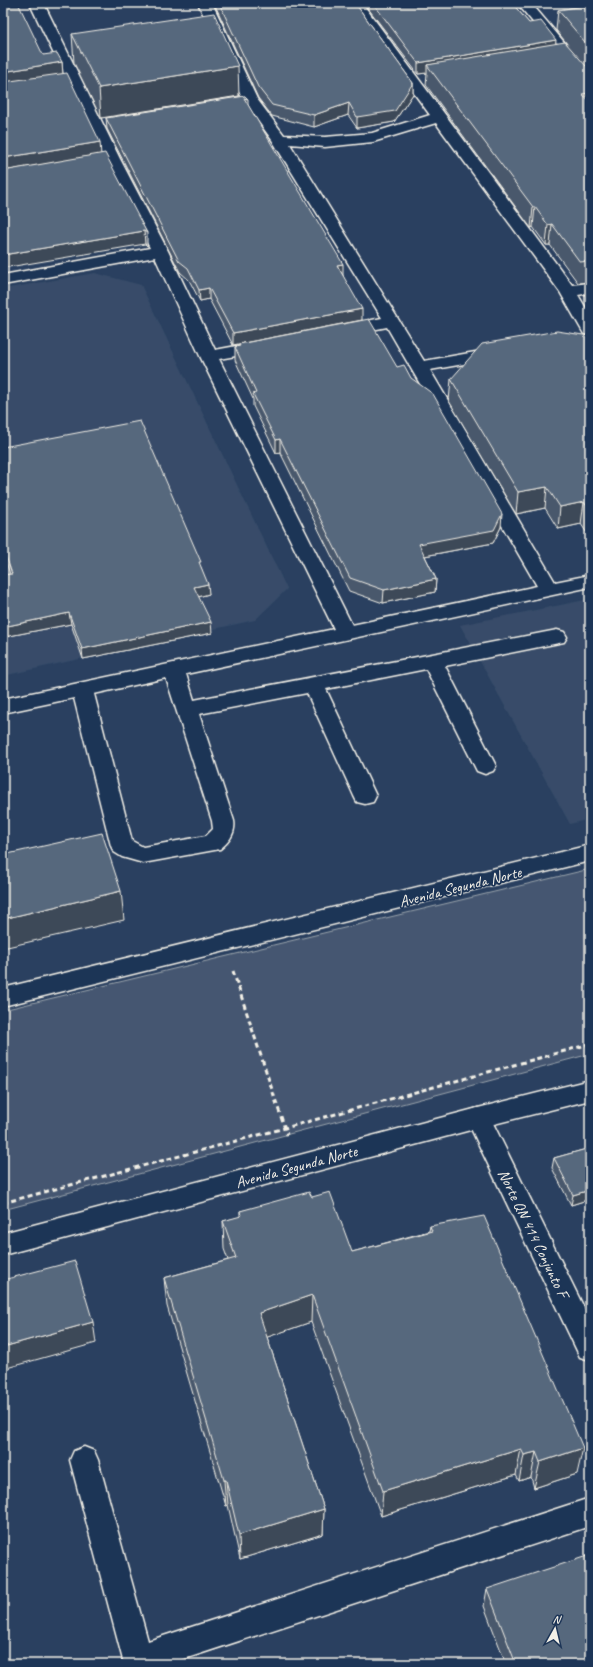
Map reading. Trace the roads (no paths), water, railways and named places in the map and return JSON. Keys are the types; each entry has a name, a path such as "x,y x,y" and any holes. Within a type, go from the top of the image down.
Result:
{"street":[{"path":"39,3 38,6 112,159 160,251 209,356 346,633"},
{"path":"205,3 242,101 279,139 392,321 418,368 549,589"},
{"path":"355,3 568,291 590,330"},
{"path":"524,3 590,82"},
{"path":"551,58 566,55"},
{"path":"58,81 74,79"},
{"path":"414,81 429,79"},
{"path":"279,139 325,142 373,137 439,117"},
{"path":"96,124 111,122"},
{"path":"96,162 112,159"},
{"path":"3,280 160,251"},
{"path":"568,291 590,288"},
{"path":"324,334 392,321"},
{"path":"209,356 278,343"},
{"path":"418,368 512,350"},
{"path":"3,706 590,580"},
{"path":"186,709 557,637"},
{"path":"432,661 485,766"},
{"path":"82,689 122,846 130,851 143,855 212,843 220,836 224,829 174,670"},
{"path":"314,685 365,796"},
{"name":"Avenida Segunda Norte","path":"3,997 590,853"},
{"name":"Avenida Segunda Norte","path":"3,1244 478,1118 590,1090"},
{"name":"Norte QN 414 Conjunto F","path":"478,1118 590,1348"},
{"path":"84,1460 138,1661 590,1512"}]}
